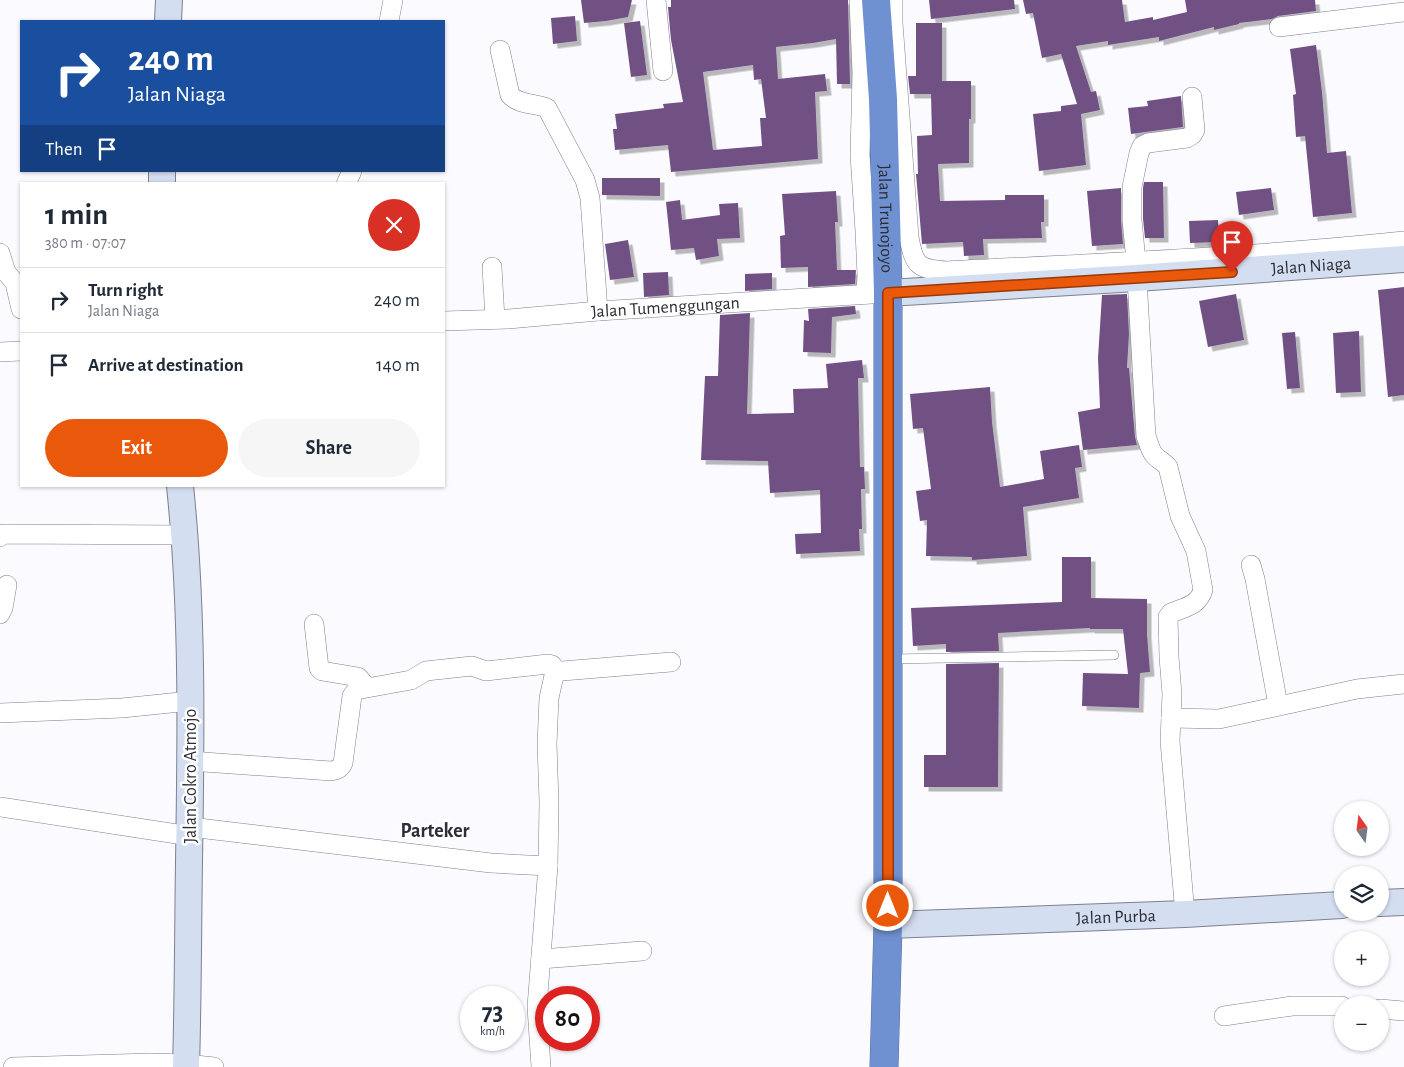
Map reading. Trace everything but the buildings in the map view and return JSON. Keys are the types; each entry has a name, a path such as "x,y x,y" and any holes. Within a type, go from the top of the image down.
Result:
{"highway":[{"name":"Jalan Trunojoyo","path":"876,0 883,99 877,293 888,659 888,925 884,1067"}],"street":[{"path":"168,0 168,20"},
{"path":"389,20 393,0"},
{"path":"656,0 663,71"},
{"path":"859,0 862,73 860,155 866,275 877,293"},
{"path":"893,0 893,23 909,237 912,251 918,263 927,270 1136,270 1242,255 1404,241"},
{"path":"1279,27 1404,12"},
{"path":"500,50 510,94 519,102 547,108 585,180 590,198 598,312"},
{"path":"1185,914 1170,741 1172,694 1168,617 1171,613 1197,603 1203,590 1196,552 1180,516 1168,467 1164,462 1155,457 1146,436 1132,220 1132,187 1142,146 1148,143 1187,138 1192,135 1195,130 1192,97"},
{"path":"0,253 6,272 16,283 20,304"},
{"name":"Jalan Niaga","path":"877,293 1136,270 1404,259"},
{"path":"492,267 495,319"},
{"name":"Jalan Tumenggungan","path":"445,321 508,319 877,293"},
{"path":"0,352 20,351"},
{"name":"Jalan Cokro Atmojo","path":"180,487 185,534 190,701 186,1066"},
{"path":"0,536 3,534 185,534"},
{"path":"1251,565 1278,705"},
{"path":"0,614 3,608 7,585"},
{"path":"314,624 319,668 322,671 358,677 367,687"},
{"path":"555,671 562,672 671,662"},
{"path":"190,762 337,770 341,767 342,763 353,692 360,688 411,680 426,671 472,666 486,671 552,665 555,671 548,708 547,744 550,802 548,866 537,1007 541,1067"},
{"path":"1171,718 1219,719 1357,688 1404,684"},
{"path":"0,713 122,708 190,701"},
{"path":"0,807 190,831 490,862 548,866"},
{"path":"1389,903 1404,902"},
{"name":"Jalan Purba","path":"888,925 1185,914 1334,905"},
{"path":"541,959 642,951"},
{"path":"1224,1016 1292,1006 1334,1006"},
{"path":"1389,1010 1404,1011"},
{"path":"14,1067 151,1063 214,1067"}],"lane":[{"path":"888,659 1114,655"}],"district":[{"name":"Parteker","path":"435,830"}],"route":[{"path":"888,906 888,293 1232,272"}]}
